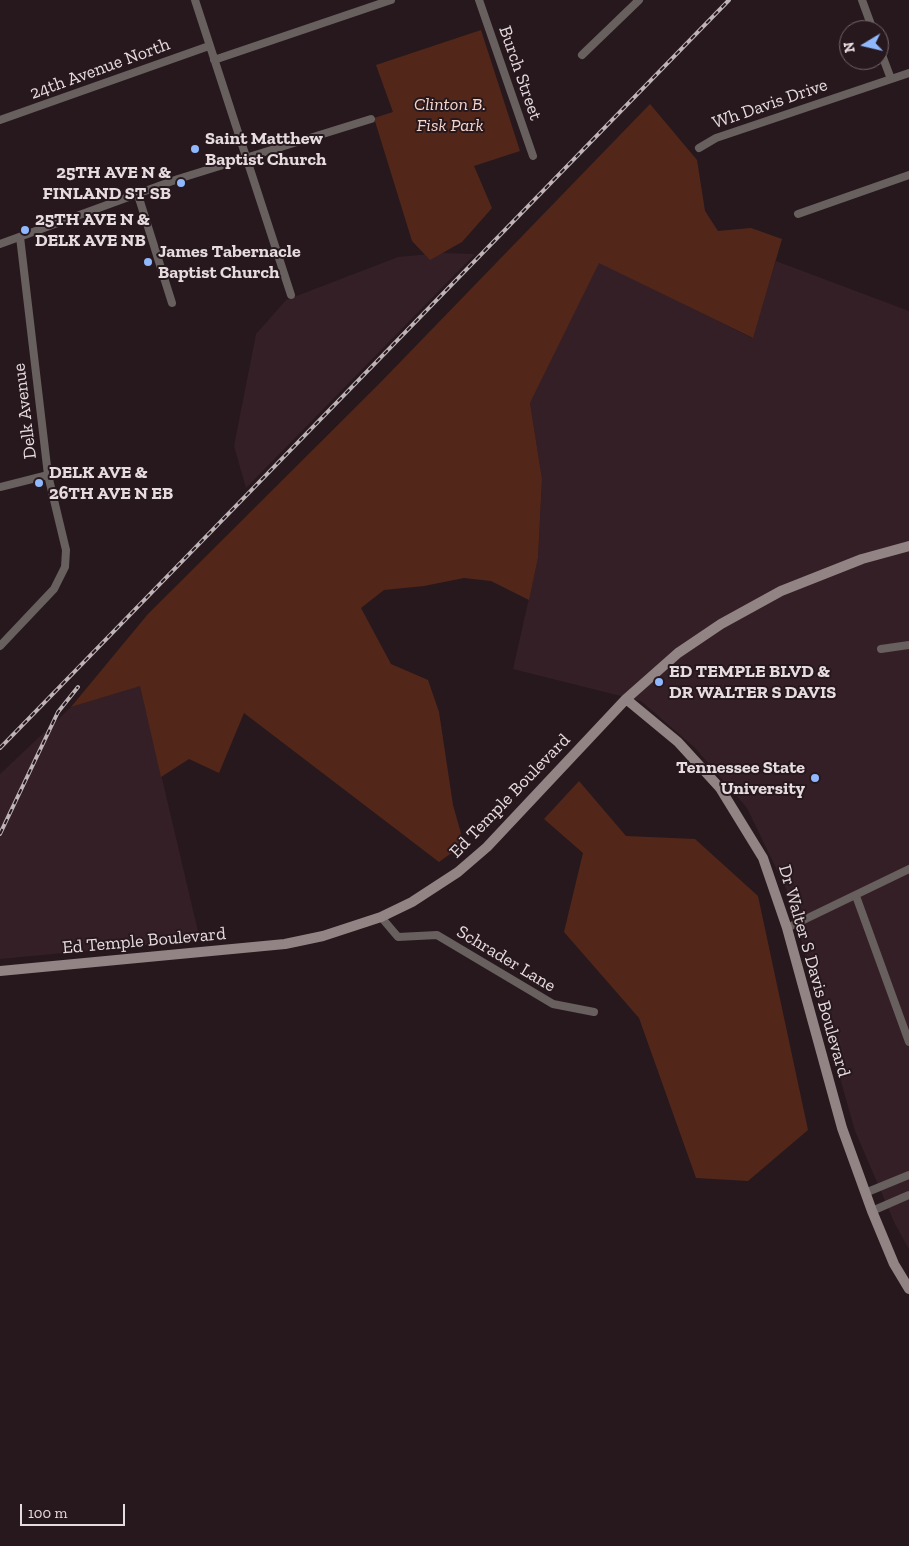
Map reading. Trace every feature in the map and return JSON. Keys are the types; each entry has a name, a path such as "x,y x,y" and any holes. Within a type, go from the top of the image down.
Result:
{"main road":[{"name":"Ed Temple Boulevard","path":"0,971 285,944 323,936 381,917 412,902 458,872 487,847 626,699 678,653 721,624 782,591 862,559 909,546"},
{"name":"Dr Walter S Davis Boulevard","path":"626,699 678,742 720,788 763,858 787,928 842,1128 872,1212 894,1264 909,1289"}],"street":[{"path":"194,0 292,295"},
{"path":"214,60 391,0"},
{"name":"Burch Street","path":"479,0 533,156"},
{"path":"582,55 639,0"},
{"path":"862,0 869,20"},
{"name":"24th Avenue North","path":"0,120 209,46"},
{"path":"888,70 891,79"},
{"name":"Wh Davis Drive","path":"699,148 716,138 909,73"},
{"path":"0,244 178,180 371,119"},
{"path":"798,214 909,175"},
{"path":"138,195 172,303"},
{"name":"Delk Avenue","path":"0,646 54,589 66,568 66,550 48,474 20,237"},
{"path":"0,487 48,474"},
{"path":"881,649 909,645"},
{"path":"787,928 909,870"},
{"path":"856,896 909,1042"},
{"name":"Schrader Lane","path":"381,917 398,937 437,935 553,1004 594,1012"},
{"path":"865,1193 909,1175"},
{"path":"872,1212 909,1195"}],"shaded area":[{"path":"442,253 475,254 246,488 234,446 256,334 286,300 398,257"},
{"name":"Tennessee State University","path":"776,261 909,311 909,1249 895,1224 855,1131 788,893 747,808 695,748 641,701 513,669 538,558 542,479 530,403 599,262 752,338"},
{"path":"140,685 200,940 0,959 0,774 71,707"}],"green space":[{"name":"Clinton B. Fisk Park","path":"481,30 520,151 474,166 492,208 462,242 430,260 412,241 374,118 393,112 376,65"},
{"path":"650,104 697,160 705,211 718,231 751,228 782,239 753,338 599,263 530,403 542,479 538,558 529,600 491,581 464,578 424,586 384,590 361,608 391,664 428,680 439,712 453,805 464,844 439,862 244,713 219,773 189,759 161,777 140,686 71,707 148,614 378,385"},
{"path":"579,781 626,836 695,839 758,896 808,1130 748,1181 696,1178 639,1018 564,932 583,853 544,819"}],"railway":[{"path":"0,748 729,0"},
{"path":"0,834 58,712 78,687"}],"place":[{"name":"Saint Matthew Baptist Church","path":"195,149"},
{"name":"25TH AVE N & FINLAND ST SB","path":"181,183"},
{"name":"25TH AVE N & DELK AVE NB","path":"25,230"},
{"name":"James Tabernacle Baptist Church","path":"148,262"},
{"name":"DELK AVE & 26TH AVE N EB","path":"39,483"},
{"name":"ED TEMPLE BLVD & DR WALTER S DAVIS","path":"659,682"},
{"name":"Tennessee State University","path":"815,778"}]}
